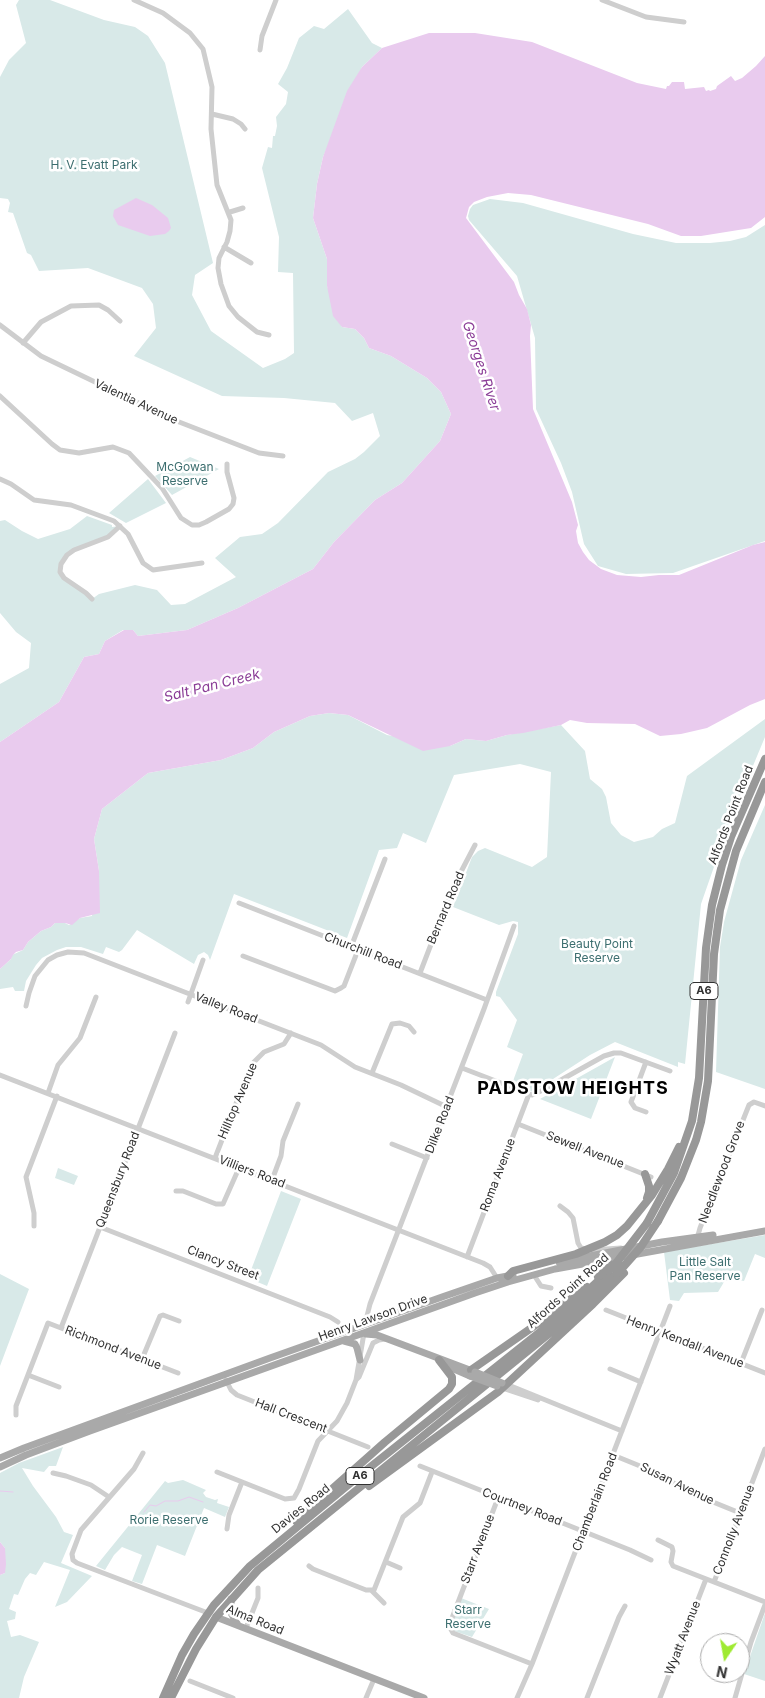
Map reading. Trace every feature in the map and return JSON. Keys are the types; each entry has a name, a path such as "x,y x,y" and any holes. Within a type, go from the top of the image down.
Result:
{"highway":[{"name":"Alfords Point Road","path":"499,1381 559,1317 623,1254 647,1222 666,1191 682,1152 694,1109 699,1078 706,948 712,905 731,837 765,759"},
{"name":"Alfords Point Road","path":"499,1381 620,1274 661,1220 677,1186 696,1140 708,1081 714,954 721,905 736,851 765,782"},
{"name":"A6","path":"508,1279 513,1272 586,1250 605,1242 617,1235 639,1212 659,1184 675,1156 684,1132 692,1097 699,1078"},
{"path":"639,1212 649,1192 648,1176"},
{"path":"499,1381 594,1304 620,1274"},
{"path":"472,1373 599,1279"},
{"path":"250,1566 265,1549 329,1491 449,1389 452,1384 452,1377 439,1360"},
{"name":"A6","path":"310,1527 327,1517 499,1381"},
{"name":"Davies Road","path":"171,1698 196,1649 216,1617 258,1570 310,1527 499,1381"},
{"name":"Davies Road","path":"163,1698 182,1655 208,1613 250,1566 304,1520 499,1381"},
{"name":"Alma Road","path":"208,1613 216,1617"}],"main road":[{"name":"Henry Lawson Drive","path":"0,1466 475,1293 508,1279 560,1262 634,1248 765,1230"},
{"name":"Henry Lawson Drive","path":"0,1458 224,1375 497,1278 508,1279 697,1240"},
{"path":"365,1324 364,1333 377,1335 395,1342 439,1360 447,1366 499,1381"},
{"path":"388,1325 386,1334 395,1342"},
{"path":"344,1341 355,1344 358,1348 360,1360"},
{"path":"231,1599 230,1613 238,1625"},
{"name":"Alma Road","path":"216,1617 424,1698"}],"street":[{"path":"134,0 163,12 190,33 200,44 212,87 211,137 217,185 230,212 231,220 230,231 219,258 220,284 229,306 248,327 269,335"},
{"path":"260,50 262,36 276,0"},
{"path":"602,0 646,17 684,22"},
{"path":"212,114 233,119 242,124 245,129"},
{"path":"230,212 243,208"},
{"path":"224,246 251,263"},
{"path":"23,343 41,322 71,306 99,305 112,313 120,322"},
{"name":"Valentia Avenue","path":"0,325 46,358 179,422 259,453 282,456"},
{"path":"0,396 60,450 79,453 113,447 129,453 162,488 180,518 192,524 199,525 206,522 229,509 234,504 227,464"},
{"path":"0,479 34,500 71,505 114,521 130,537 143,563 149,568 159,570 202,563"},
{"path":"92,599 64,578 60,572 61,564 67,555 74,550 108,537 120,526"},
{"name":"Bernard Road","path":"420,973 453,887 475,845"},
{"path":"351,947 385,859"},
{"name":"Churchill Road","path":"239,903 487,1000"},
{"name":"Dilke Road","path":"365,1324 370,1304 462,1068 514,926"},
{"path":"243,956 335,991 344,986 358,950"},
{"name":"Valley Road","path":"26,1006 29,993 40,968 52,957 73,952 91,955 325,1047 351,1064 402,1085 446,1107"},
{"path":"188,1002 203,960"},
{"path":"48,1093 60,1061 80,1038 96,997"},
{"path":"372,1073 391,1026 397,1022 398,1016"},
{"path":"397,1022 409,1026 414,1032"},
{"name":"Queensbury Road","path":"61,1328 175,1033"},
{"name":"Hilltop Avenue","path":"215,1158 251,1065 264,1052 284,1044 291,1033"},
{"path":"462,1068 529,1094 538,1093 610,1053 621,1053 670,1071"},
{"path":"646,1062 628,1104 646,1112"},
{"name":"Villiers Road","path":"0,1075 467,1256 489,1265 497,1278"},
{"name":"Roma Avenue","path":"467,1256 529,1094"},
{"path":"34,1226 34,1213 26,1177 57,1096"},
{"name":"Needlewood Grove","path":"697,1240 750,1103 754,1102 765,1106"},
{"path":"272,1180 281,1156 284,1138 298,1104"},
{"name":"Sewell Avenue","path":"518,1124 648,1176"},
{"path":"392,1144 427,1158"},
{"path":"176,1191 186,1192 216,1204 223,1204 239,1168"},
{"path":"560,1206 573,1218 579,1246 586,1250 634,1248"},
{"name":"Clancy Street","path":"100,1228 330,1317 338,1322"},
{"path":"534,1274 541,1286 551,1288"},
{"name":"Chamberlain Road","path":"517,1698 532,1664 670,1306"},
{"name":"Henry Kendall Avenue","path":"606,1310 765,1373"},
{"path":"741,1363 762,1310"},
{"path":"142,1359 160,1316 163,1315 179,1320"},
{"name":"Richmond Avenue","path":"28,1374 48,1323 178,1373"},
{"path":"217,1472 285,1499 291,1499 298,1492 318,1441 341,1414 356,1380 364,1333"},
{"path":"356,1380 373,1343 387,1339"},
{"path":"610,1369 641,1382"},
{"path":"16,1415 16,1406 28,1374 59,1387"},
{"name":"Hall Crescent","path":"224,1375 237,1395 368,1447"},
{"path":"499,1381 622,1432"},
{"name":"Connolly Avenue","path":"714,1582 765,1449"},
{"path":"53,1473 91,1485 109,1497 134,1469 143,1453"},
{"name":"Susan Avenue","path":"613,1455 640,1466 656,1476 699,1493 712,1502 740,1513"},
{"name":"Courtney Road","path":"420,1466 650,1560"},
{"path":"372,1591 376,1586 403,1517 420,1503 432,1472"},
{"path":"227,1529 229,1516 242,1482"},
{"name":"Alma Road","path":"109,1497 81,1530 72,1554 73,1560 208,1613"},
{"name":"Starr Avenue","path":"498,1498 449,1626 453,1633 532,1664"},
{"path":"658,1540 672,1546 671,1562 673,1566 765,1604 751,1642 735,1698"},
{"path":"386,1562 400,1568"},
{"path":"309,1566 313,1570 372,1591 384,1603"},
{"name":"Wyatt Avenue","path":"660,1698 706,1579"},
{"path":"246,1628 258,1598 258,1588"},
{"path":"587,1698 625,1606"},
{"path":"366,1698 374,1679"},
{"path":"190,1681 233,1698"}],"green space":[{"name":"H. V. Evatt Park","path":"19,0 50,0 104,20 135,27 148,36 165,63 213,263 195,275 192,295 211,331 263,368 294,353 293,273 278,272 279,237 262,168 268,147 272,148 273,136 275,136 277,126 276,117 286,104 288,92 278,84 287,68 299,38 314,26 324,29 348,9 372,43 382,48 362,67 323,157 317,184 313,218 327,259 327,286 342,327 355,329 364,338 369,348 391,356 427,378 441,392 451,414 440,441 402,483 375,500 334,542 313,569 238,608 187,630 138,636 133,630 123,630 105,641 99,654 84,657 59,702 0,742 0,684 29,668 31,643 16,632 0,613 0,521 5,520 38,539 70,529 87,516 112,525 112,527 120,526 115,533 67,555 60,572 92,599 99,594 135,585 157,590 171,605 185,604 236,577 215,558 240,537 262,534 278,523 328,472 355,459 380,436 373,413 352,421 335,403 284,398 222,396 134,356 156,328 153,304 142,288 88,268 39,271 31,255 27,253 13,213 8,212 10,203 8,199 0,198 0,77 9,60 26,43 16,5"},
{"path":"490,199 523,203 633,234 676,243 730,241 746,237 765,225 765,541 673,573 626,574 598,566 584,544 572,492 536,409 535,338 517,276 469,220 468,216 473,205"},
{"name":"McGowan Reserve","path":"190,457 219,469 172,495 155,476"},
{"path":"148,479 166,503 126,523 109,513"},
{"name":"Beauty Point Reserve","path":"329,713 348,715 387,735 450,746 466,739 486,741 561,725 585,751 590,779 602,789 606,797 611,823 621,835 634,842 653,837 662,829 675,823 687,776 765,719 765,737 730,821 701,904 685,1064 678,1062 678,1067 615,1042 590,1055 533,1092 516,1086 517,1082 513,1081 523,1054 507,1047 517,1020 500,997 496,996 496,992 518,934 518,922 513,921 499,925 453,907 472,857 478,851 485,848 532,867 547,857 551,772 520,764 454,775 426,843 403,833 397,848 379,850 347,938 234,894 210,960 204,952 198,955 194,964 137,930 119,952 106,947 103,954 81,947 66,947 57,950 42,958 36,965 26,981 24,991 15,991 13,987 0,989 0,969 11,959 12,955 23,950 28,942 41,931 55,923 69,925 80,918 92,916 99,871 94,839 102,809 148,773 221,760 253,748 274,732 310,716"},
{"path":"765,805 765,1089 716,1072 720,947 724,922 741,860"},
{"path":"615,1057 591,1119 540,1099"},
{"path":"58,1168 78,1176 74,1185 55,1178"},
{"path":"281,1191 301,1199 267,1286 248,1278"},
{"name":"Little Salt Pan Reserve","path":"765,1235 765,1258 755,1254 744,1281 730,1279 724,1282 718,1292 684,1293 679,1301 670,1300 664,1252"},
{"path":"0,1274 29,1289 0,1366"},
{"path":"63,1447 56,1466 49,1466 44,1472 22,1468 56,1517 64,1532 73,1535 61,1563 92,1576 67,1602 55,1607 70,1570 44,1562 36,1575 30,1573 25,1579 18,1595 14,1594 9,1609 16,1612 15,1619 7,1621 11,1637 20,1635 39,1642 24,1677 19,1698 0,1698 0,1575 5,1573 5,1548 0,1542 0,1473 19,1463"},
{"name":"Rorie Reserve","path":"183,1480 206,1490 203,1493 206,1497 218,1499 217,1503 229,1507 225,1517 204,1508 185,1556 157,1545 142,1584 132,1581 142,1555 122,1547 114,1555 105,1570 96,1566 165,1481 168,1483"},
{"name":"Starr Reserve","path":"461,1598 489,1609 472,1637 454,1631 451,1626"},
{"path":"765,1613 765,1681 750,1676 750,1657"}],"water":[{"path":"429,33 475,33 532,42 637,83 666,89 672,82 684,82 685,89 704,87 706,91 710,91 716,89 717,86 731,76 735,81 742,78 765,56 765,217 751,228 701,236 681,236 648,224 531,195 508,193 487,197 474,202 469,207 466,218 514,282 527,309 531,325 533,409 572,502 578,525 576,531 578,543 589,560 601,569 617,575 641,577 679,575 765,542 765,699 707,728 681,734 660,736 635,724 587,723 570,720 561,725 486,741 466,739 450,746 423,751 348,715 329,713 310,716 274,732 253,748 221,760 148,773 102,809 94,839 99,871 100,913 80,918 72,925 55,923 41,931 28,942 23,950 16,952 0,969 0,742 59,702 84,657 99,654 105,641 124,630 133,630 138,636 187,630 238,608 313,569 334,542 375,500 402,483 440,441 451,414 441,392 427,378 391,356 369,348 364,338 355,329 342,327 333,316 327,286 327,259 313,218 317,184 323,157 347,91 362,67 382,48"},
{"path":"136,198 152,205 168,218 171,228 169,231 165,234 150,236 118,225 113,216 114,210"},
{"path":"0,1542 5,1548 6,1564 5,1573 0,1575"}],"waterway":[{"path":"0,1491 13,1492"},
{"path":"144,1512 150,1505 156,1506 165,1501 178,1501 189,1497 203,1502"}],"district":[{"name":"PADSTOW HEIGHTS","path":"573,1089"}],"water label":[{"name":"Georges River","path":"481,366"},
{"name":"Salt Pan Creek","path":"212,686"}]}
